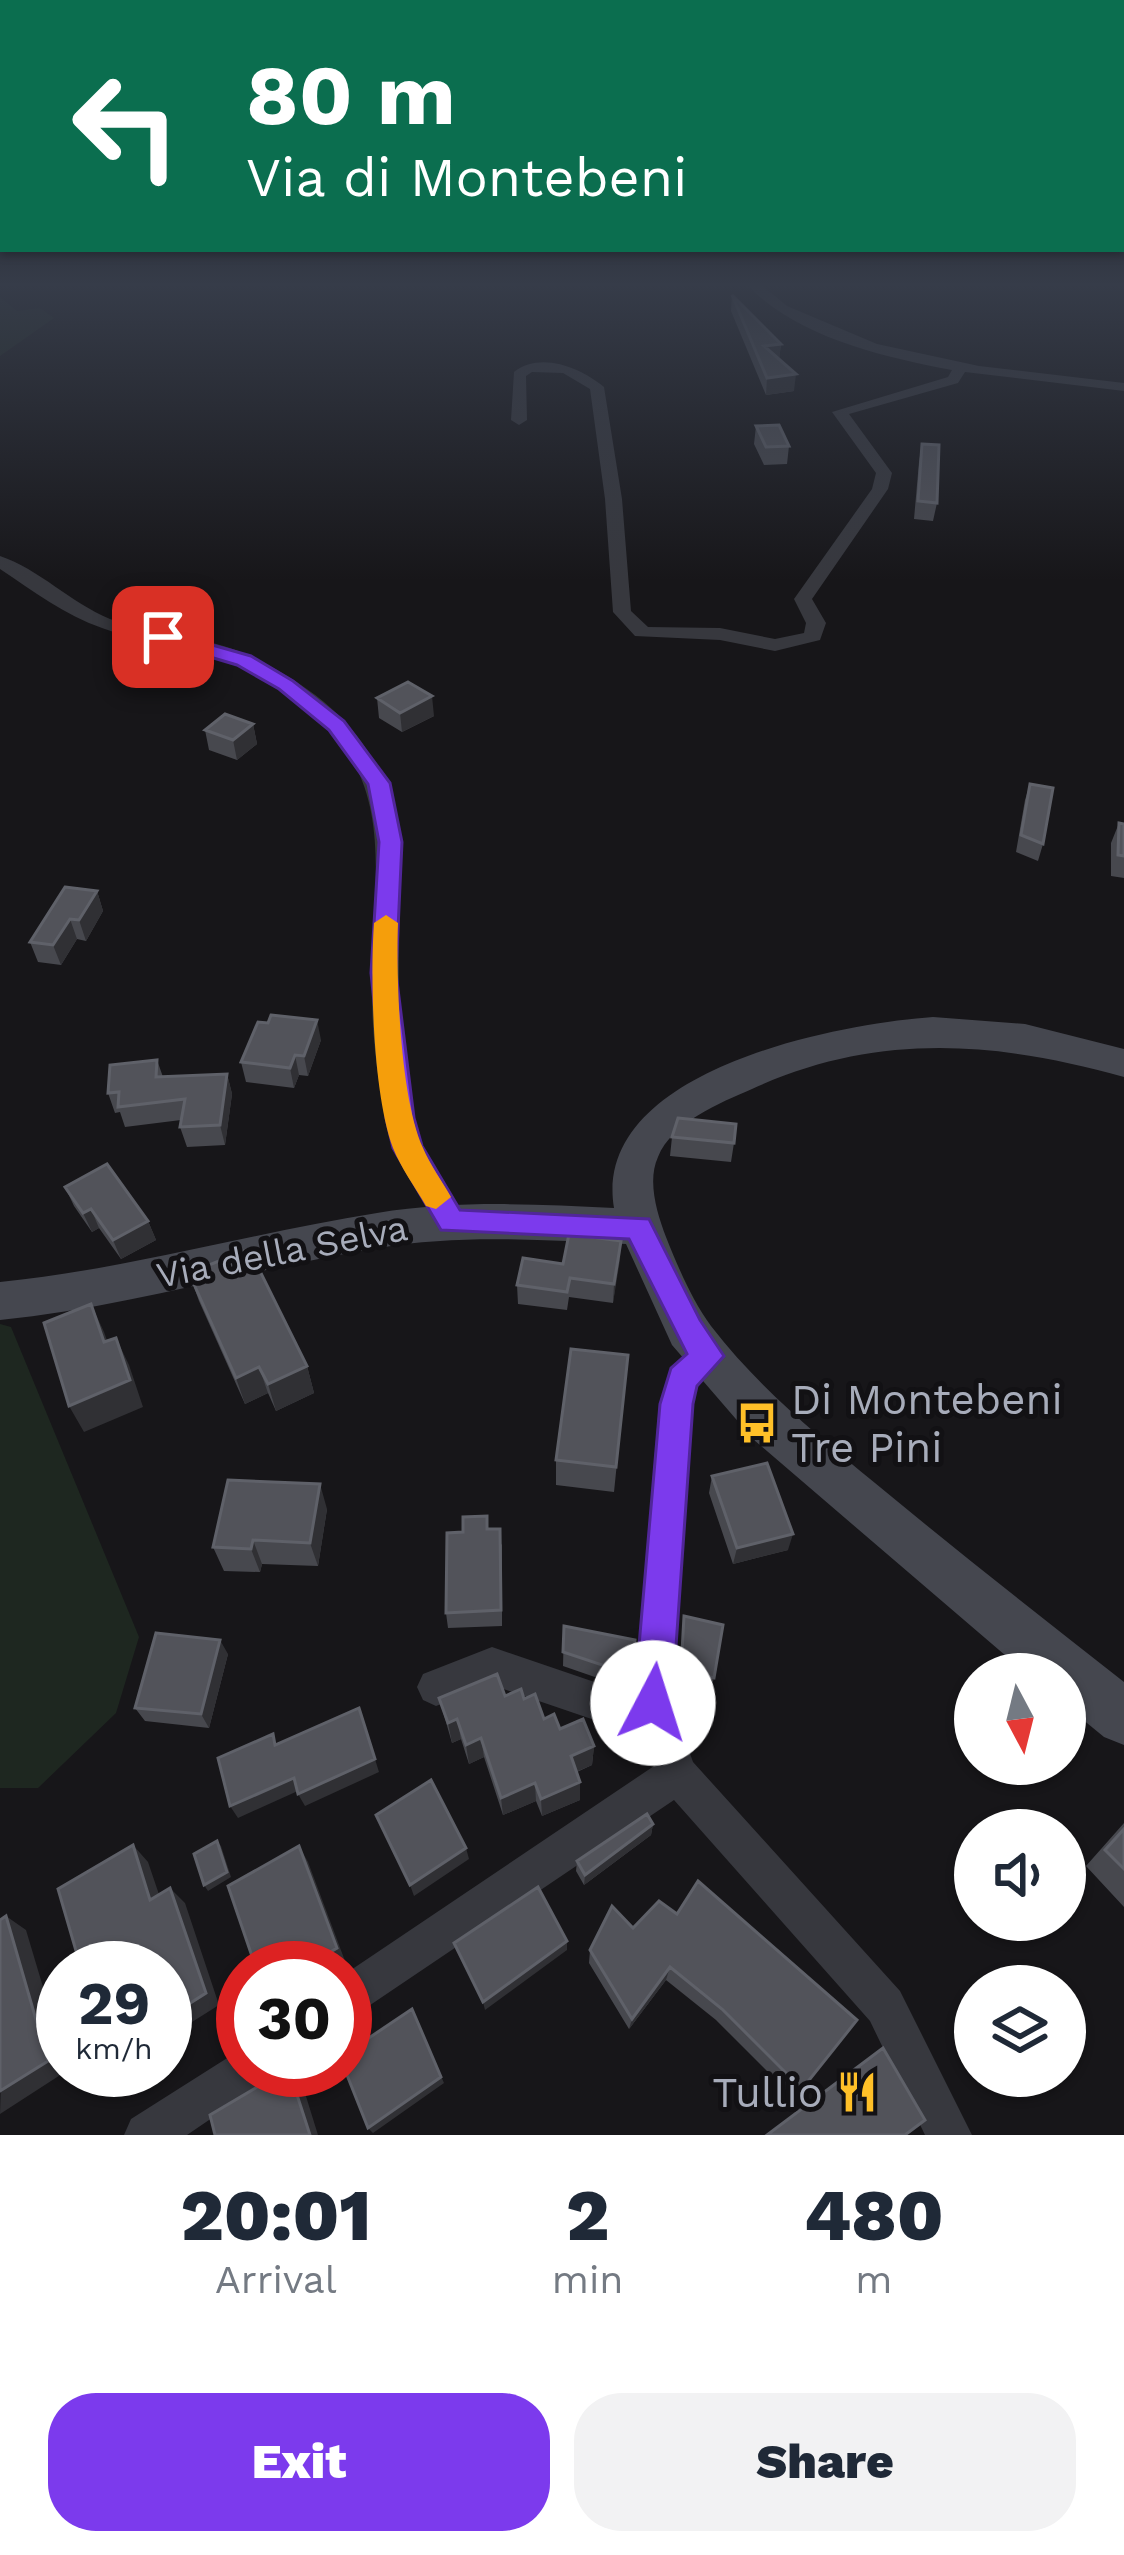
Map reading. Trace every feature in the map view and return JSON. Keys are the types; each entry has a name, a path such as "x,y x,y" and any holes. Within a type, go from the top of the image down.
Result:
{"street":[{"path":"519,382 519,420"},
{"path":"588,382 597,387 616,483 622,612 642,632 728,634 763,647 793,645 813,636 816,623 803,599 880,489 884,473 840,412 946,382"},
{"path":"1080,382 1124,387"},
{"path":"0,561 64,604 117,627 208,646 244,660 286,685 362,753 379,783 391,842 384,973 400,1118 408,1148 452,1222"},
{"path":"1124,1063 1041,1038 928,1027 830,1042 706,1092 664,1120 640,1149 636,1163 639,1227 688,1330 708,1356 800,1452 1124,1717"},
{"name":"Via della Selva","path":"0,1301 54,1297 357,1234 452,1222 639,1227"},
{"path":"708,1356 683,1378 676,1404 653,1703 677,1774 885,2006 949,2135"},
{"path":"436,1687 492,1666 615,1708 653,1703"},
{"path":"372,1982 677,1774"},
{"path":"147,2135 216,2088"}],"shaded area":[{"path":"0,1324 11,1327 139,1637 116,1713 38,1788 0,1788"}],"building":[{"path":"779,425 789,446 766,447 756,426"},
{"path":"922,444 939,445 937,503 918,501"},
{"path":"408,682 432,696 400,713 377,698"},
{"path":"225,714 253,724 233,740 205,730"},
{"path":"1030,784 1053,788 1043,844 1021,835"},
{"path":"1119,823 1124,824 1124,856 1118,855"},
{"path":"65,887 97,891 79,920 70,919 53,945 30,942"},
{"path":"271,1015 317,1020 304,1056 295,1055 290,1068 241,1062 258,1022 268,1023"},
{"path":"157,1060 156,1077 227,1074 220,1125 180,1127 185,1099 118,1107 119,1092 108,1093 110,1065"},
{"path":"678,1118 736,1124 734,1143 672,1137"},
{"path":"107,1164 148,1221 113,1240 91,1209 83,1213 65,1187"},
{"path":"569,1234 621,1241 614,1284 570,1278 567,1292 517,1285 523,1258 563,1264"},
{"path":"249,1249 307,1366 268,1384 259,1367 236,1378 189,1273"},
{"path":"91,1304 104,1342 116,1338 130,1380 69,1406 44,1323"},
{"path":"571,1349 628,1355 616,1467 556,1460"},
{"path":"767,1463 793,1534 737,1548 712,1476"},
{"path":"228,1480 320,1484 310,1543 253,1540 251,1549 213,1547"},
{"path":"487,1516 487,1529 500,1529 501,1610 446,1613 447,1533 463,1532 463,1517"},
{"path":"684,1616 723,1625 714,1678 681,1670"},
{"path":"564,1626 635,1640 633,1664 617,1670 563,1652"},
{"path":"156,1633 220,1640 201,1714 135,1708"},
{"path":"497,1674 505,1696 521,1689 524,1699 535,1694 544,1719 554,1714 560,1729 583,1719 594,1746 571,1756 580,1782 541,1799 535,1783 501,1798 481,1738 466,1745 457,1719 448,1723 439,1698"},
{"path":"359,1708 375,1759 298,1794 294,1778 230,1806 218,1758 273,1734 275,1745"},
{"path":"431,1780 466,1848 410,1885 376,1815"},
{"path":"647,1814 653,1824 585,1875 577,1861"},
{"path":"1124,1829 1124,1869 1105,1850"},
{"path":"217,1841 227,1872 204,1885 194,1854"},
{"path":"133,1845 150,1900 170,1888 188,1941 73,1941 58,1889"},
{"path":"299,1846 334,1941 247,1941 228,1886"},
{"path":"698,1881 857,2020 802,2089 722,2009 670,1967 632,2019 590,1950 612,1906 633,1928 659,1901 677,1914"},
{"path":"538,1887 567,1941 483,2002 454,1943"},
{"path":"6,1916 36,2020 36,2068 0,2091 0,1920"},
{"path":"192,1952 206,1993 192,2002"},
{"path":"412,2009 441,2077 368,2128 356,2097 372,2097 372,2036"},
{"name":"Tullio","path":"883,2048 925,2120 905,2135 767,2135"},
{"path":"240,2097 298,2097 310,2135 215,2135 210,2115"}],"slow traffic":[{"path":"386,923 384,973 400,1118 408,1148 436,1197"}],"place":[{"name":"Di Montebeni Tre Pini","path":"757,1423"},
{"name":"Tullio","path":"857,2092"}],"route":[{"path":"163,637 208,646 244,660 286,685 336,725 362,753 379,783 391,842 384,973 400,1118 421,1174 452,1222 518,1220 639,1227 688,1330 708,1356 691,1366 683,1378 676,1404 653,1703"}]}
